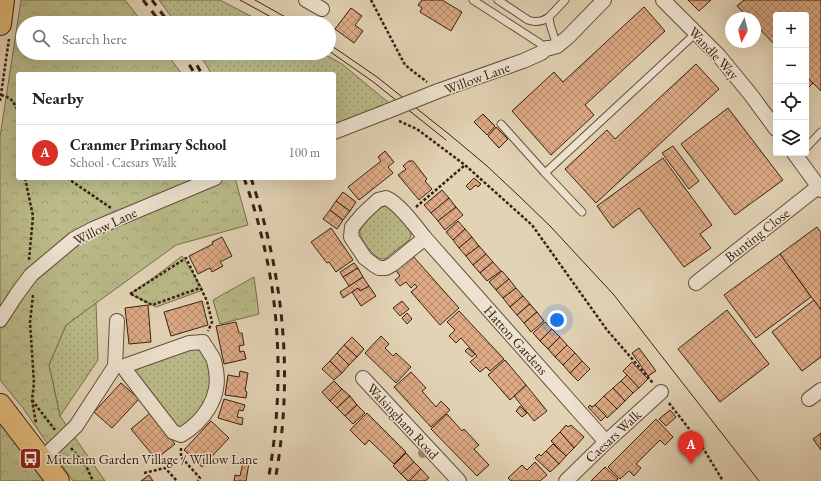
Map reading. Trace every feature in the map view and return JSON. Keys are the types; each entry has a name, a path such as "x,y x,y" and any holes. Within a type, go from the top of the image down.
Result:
{"main road":[{"path":"3,0 5,28"},
{"path":"0,405 58,481"}],"street":[{"path":"306,0 322,9"},
{"name":"Willow Lane","path":"336,131 438,91 523,61 541,53 568,37 604,0"},
{"name":"Wandle Way","path":"663,0 719,56 773,125"},
{"path":"802,156 820,189"},
{"name":"Willow Lane","path":"0,320 31,275 74,240 93,229 211,180"},
{"name":"Bunting Close","path":"696,283 820,189"},
{"name":"Hatton Gardens","path":"425,238 386,268 379,268 365,258 351,237 352,227 378,200 386,198 391,200 406,215 606,442"},
{"path":"42,459 76,426 121,367 189,343 203,342 214,359 217,375 216,389 212,402 205,414 191,429 181,435 173,432 126,371 121,367 117,321"},
{"name":"Walsingham Road","path":"363,378 459,481"},
{"path":"809,399 821,390"},
{"name":"Caesars Walk","path":"566,481 661,392"}],"lane":[{"path":"473,0 552,47"},
{"path":"498,0 528,20 534,22 545,20 565,0"},
{"path":"549,17 552,47"},
{"path":"545,173 696,33"},
{"path":"501,124 582,212"},
{"path":"809,144 821,132"}],"path":[{"path":"370,0 405,65 427,82"},
{"path":"0,101 5,28"},
{"path":"1,95 9,97 16,108"},
{"path":"399,121 417,129 465,165 532,225 607,330 661,392 700,443 723,481"},
{"path":"406,215 465,165"},
{"path":"25,180 33,216 29,262"},
{"path":"70,180 109,206 112,210"},
{"path":"200,288 152,305 130,294 186,258 207,301 212,322 203,342"},
{"path":"33,291 30,322 34,383 32,400 37,428"},
{"path":"181,435 181,457 200,478 198,481"},
{"path":"144,473 165,468 177,481"}],"green space":[{"path":"21,0 125,0 138,16 19,16"},
{"path":"159,0 220,0 251,16 171,16"},
{"path":"16,33 16,60 171,60 180,72 16,72 16,180 236,180 248,225 176,245 66,325 49,365 60,416 105,481 73,481 23,408 0,380 0,137"},
{"path":"203,60 335,60 342,64 389,103 336,123 336,72 210,72"},
{"path":"387,206 410,231 411,235 409,240 385,259 382,259 373,254 366,246 361,237 360,231 366,222 376,212 382,207"},
{"path":"182,256 203,290 156,307 130,294 153,278"},
{"path":"254,277 259,314 220,324 213,300"},
{"path":"96,303 98,360 60,416 49,365 66,325"},
{"path":"190,344 207,352 216,404 178,431 129,367"},
{"path":"0,417 47,481 0,481"}],"building":[{"path":"422,0 442,0 462,12 451,31 420,12 422,8 418,5"},
{"path":"688,0 711,0 699,11"},
{"path":"744,0 821,0 821,91 809,79 809,12 773,12 773,43 761,30 761,12 743,12 737,6"},
{"path":"644,7 665,31 585,105 594,115 551,155 512,111 554,72 563,82"},
{"path":"351,8 362,16 355,25 363,31 354,43 336,30"},
{"path":"696,64 719,89 596,203 565,169 607,130 615,139"},
{"path":"809,79 813,83 809,87"},
{"path":"728,108 783,180 735,215 681,144"},
{"path":"483,114 495,126 487,135 474,122"},
{"path":"496,127 508,139 499,148 488,136"},
{"path":"673,146 699,181 689,189 662,153"},
{"path":"385,151 394,162 388,167 393,173 359,200 348,187 381,161 378,157"},
{"path":"663,158 712,225 700,234 711,248 684,267 639,208 613,228 597,206"},
{"path":"409,161 413,161 427,179 425,181 432,189 419,200 398,175 406,169 403,166"},
{"path":"474,178 481,184 478,187 476,185 470,190 466,186"},
{"path":"442,190 449,198 431,213 424,205"},
{"path":"343,192 356,202 350,211 336,201"},
{"path":"449,198 456,207 438,221 431,213"},
{"path":"336,201 350,211 343,220 330,210"},
{"path":"456,207 463,215 445,230 438,221"},
{"path":"330,210 343,220 337,229 323,219"},
{"path":"458,221 465,229 453,240 446,232"},
{"path":"817,227 821,233 820,309 780,254"},
{"path":"331,228 353,260 336,272 311,242"},
{"path":"465,229 472,237 459,248 453,240"},
{"path":"222,237 232,256 220,262 223,266 212,272 210,268 198,274 189,256 213,244 212,242"},
{"path":"472,237 479,246 466,256 459,248"},
{"path":"479,246 486,254 473,265 466,256"},
{"path":"486,254 493,262 480,273 473,265"},
{"path":"780,254 811,297 756,338 724,295"},
{"path":"412,255 459,308 440,325 411,292 417,287 415,284 411,288 406,282 400,286 395,280 400,276 395,269"},
{"path":"493,262 501,271 487,281 480,273"},
{"path":"354,263 358,268 343,277 340,272"},
{"path":"358,268 363,277 349,286 343,277"},
{"path":"502,271 509,279 496,290 489,282"},
{"path":"363,277 369,286 360,291 358,288 343,298 340,292"},
{"path":"509,279 516,288 503,298 496,290"},
{"path":"369,286 376,296 361,306 352,292 358,288 360,291"},
{"path":"516,288 523,296 510,307 503,298"},
{"path":"523,296 530,304 517,315 510,307"},
{"path":"814,300 821,310 821,357 802,371 772,332"},
{"path":"202,301 208,325 171,336 164,312"},
{"path":"402,301 409,309 400,316 393,308"},
{"path":"530,304 537,312 524,323 517,315"},
{"path":"148,305 151,342 129,344 125,308"},
{"path":"727,310 769,364 720,402 678,349"},
{"path":"459,311 504,359 490,371 486,367 480,372 470,362 477,356 461,338 456,343 449,336 455,330 447,322"},
{"path":"537,312 544,321 531,332 524,323"},
{"path":"407,313 412,319 407,324 402,318"},
{"path":"236,322 239,333 242,333 244,345 239,346 240,352 244,351 246,359 224,364 216,326"},
{"path":"545,322 552,329 540,341 533,333"},
{"path":"552,329 560,337 548,349 540,341"},
{"path":"381,336 389,344 385,348 393,356 396,353 411,367 396,383 365,353"},
{"path":"352,337 364,349 357,357 344,345"},
{"path":"560,337 567,345 555,357 548,349"},
{"path":"344,345 357,357 349,365 337,353"},
{"path":"567,345 575,353 563,365 555,357"},
{"path":"468,348 475,354 472,357 465,351"},
{"path":"639,348 656,371 648,376 632,353"},
{"path":"337,353 349,365 342,373 330,361"},
{"path":"575,353 582,361 570,373 563,365"},
{"path":"505,360 526,385 510,400 488,375"},
{"path":"330,361 342,373 334,380 322,369"},
{"path":"582,361 590,369 578,381 570,373"},
{"path":"632,362 648,379 639,388 623,371"},
{"path":"240,371 248,373 245,391 247,392 246,398 225,395 228,375 239,377"},
{"path":"411,372 426,388 422,391 436,407 441,401 450,410 431,427 394,387"},
{"path":"627,375 639,388 633,393 621,381"},
{"path":"334,381 342,389 330,401 322,392"},
{"path":"621,381 633,393 625,401 613,388"},
{"path":"121,383 139,399 112,428 94,412"},
{"path":"526,385 547,411 534,421 514,396"},
{"path":"613,388 625,401 617,409 604,396"},
{"path":"342,389 350,396 337,408 330,401"},
{"path":"350,396 357,405 345,416 337,408"},
{"path":"604,396 617,409 607,418 595,405"},
{"path":"224,399 245,405 243,411 239,410 237,417 243,418 242,425 218,418"},
{"path":"357,405 365,413 353,424 345,416"},
{"path":"590,405 592,407 595,405 606,416 601,421 588,407"},
{"path":"520,406 527,413 522,417 516,411"},
{"path":"670,410 676,417 666,426 659,419"},
{"path":"150,413 175,444 156,459 131,429"},
{"path":"367,413 406,452 394,464 369,440 365,445 350,430"},
{"path":"447,414 462,431 464,429 479,445 474,449 489,465 477,476 431,429"},
{"path":"656,419 673,437 665,445 660,440 636,464 641,468 634,476 629,471 620,479 608,467"},
{"path":"211,421 229,438 202,467 184,450"},
{"path":"566,425 568,427 571,425 584,437 574,448 560,432"},
{"path":"560,432 574,448 566,456 551,441"},
{"path":"821,433 821,450 813,439"},
{"path":"553,444 566,456 559,464 546,451"},
{"path":"546,451 559,464 550,472 535,458 539,454 541,456"},
{"path":"406,453 414,462 401,474 393,466"},
{"path":"243,462 249,463 246,481 234,481 235,475 240,476"},
{"path":"414,462 421,469 408,481 401,474"},
{"path":"535,462 547,475 540,481 511,481 508,478 522,465 527,470"},
{"path":"605,467 618,479 616,481 591,481"},
{"path":"421,469 429,478 425,481 409,481"},
{"path":"149,475 153,481 141,481"}],"tram line":[{"path":"240,0 269,16"},
{"path":"255,0 284,16"},
{"path":"336,49 377,77 450,135 487,166 551,227 614,295 759,481"},
{"path":"336,56 372,81 446,140"}],"railway":[{"path":"143,0 156,16"},
{"path":"152,0 164,16"},
{"path":"186,60 194,72"},
{"path":"194,60 201,72"},
{"path":"245,180 257,217 267,261 273,292 276,324 278,387 273,450 268,481"},
{"path":"252,180 271,253 278,290 282,328 284,404 281,442 275,481"}],"place":[{"name":"Mitcham Garden Village / Willow Lane","path":"31,459"},
{"name":"Cranmer Primary School","path":"691,464"}]}
